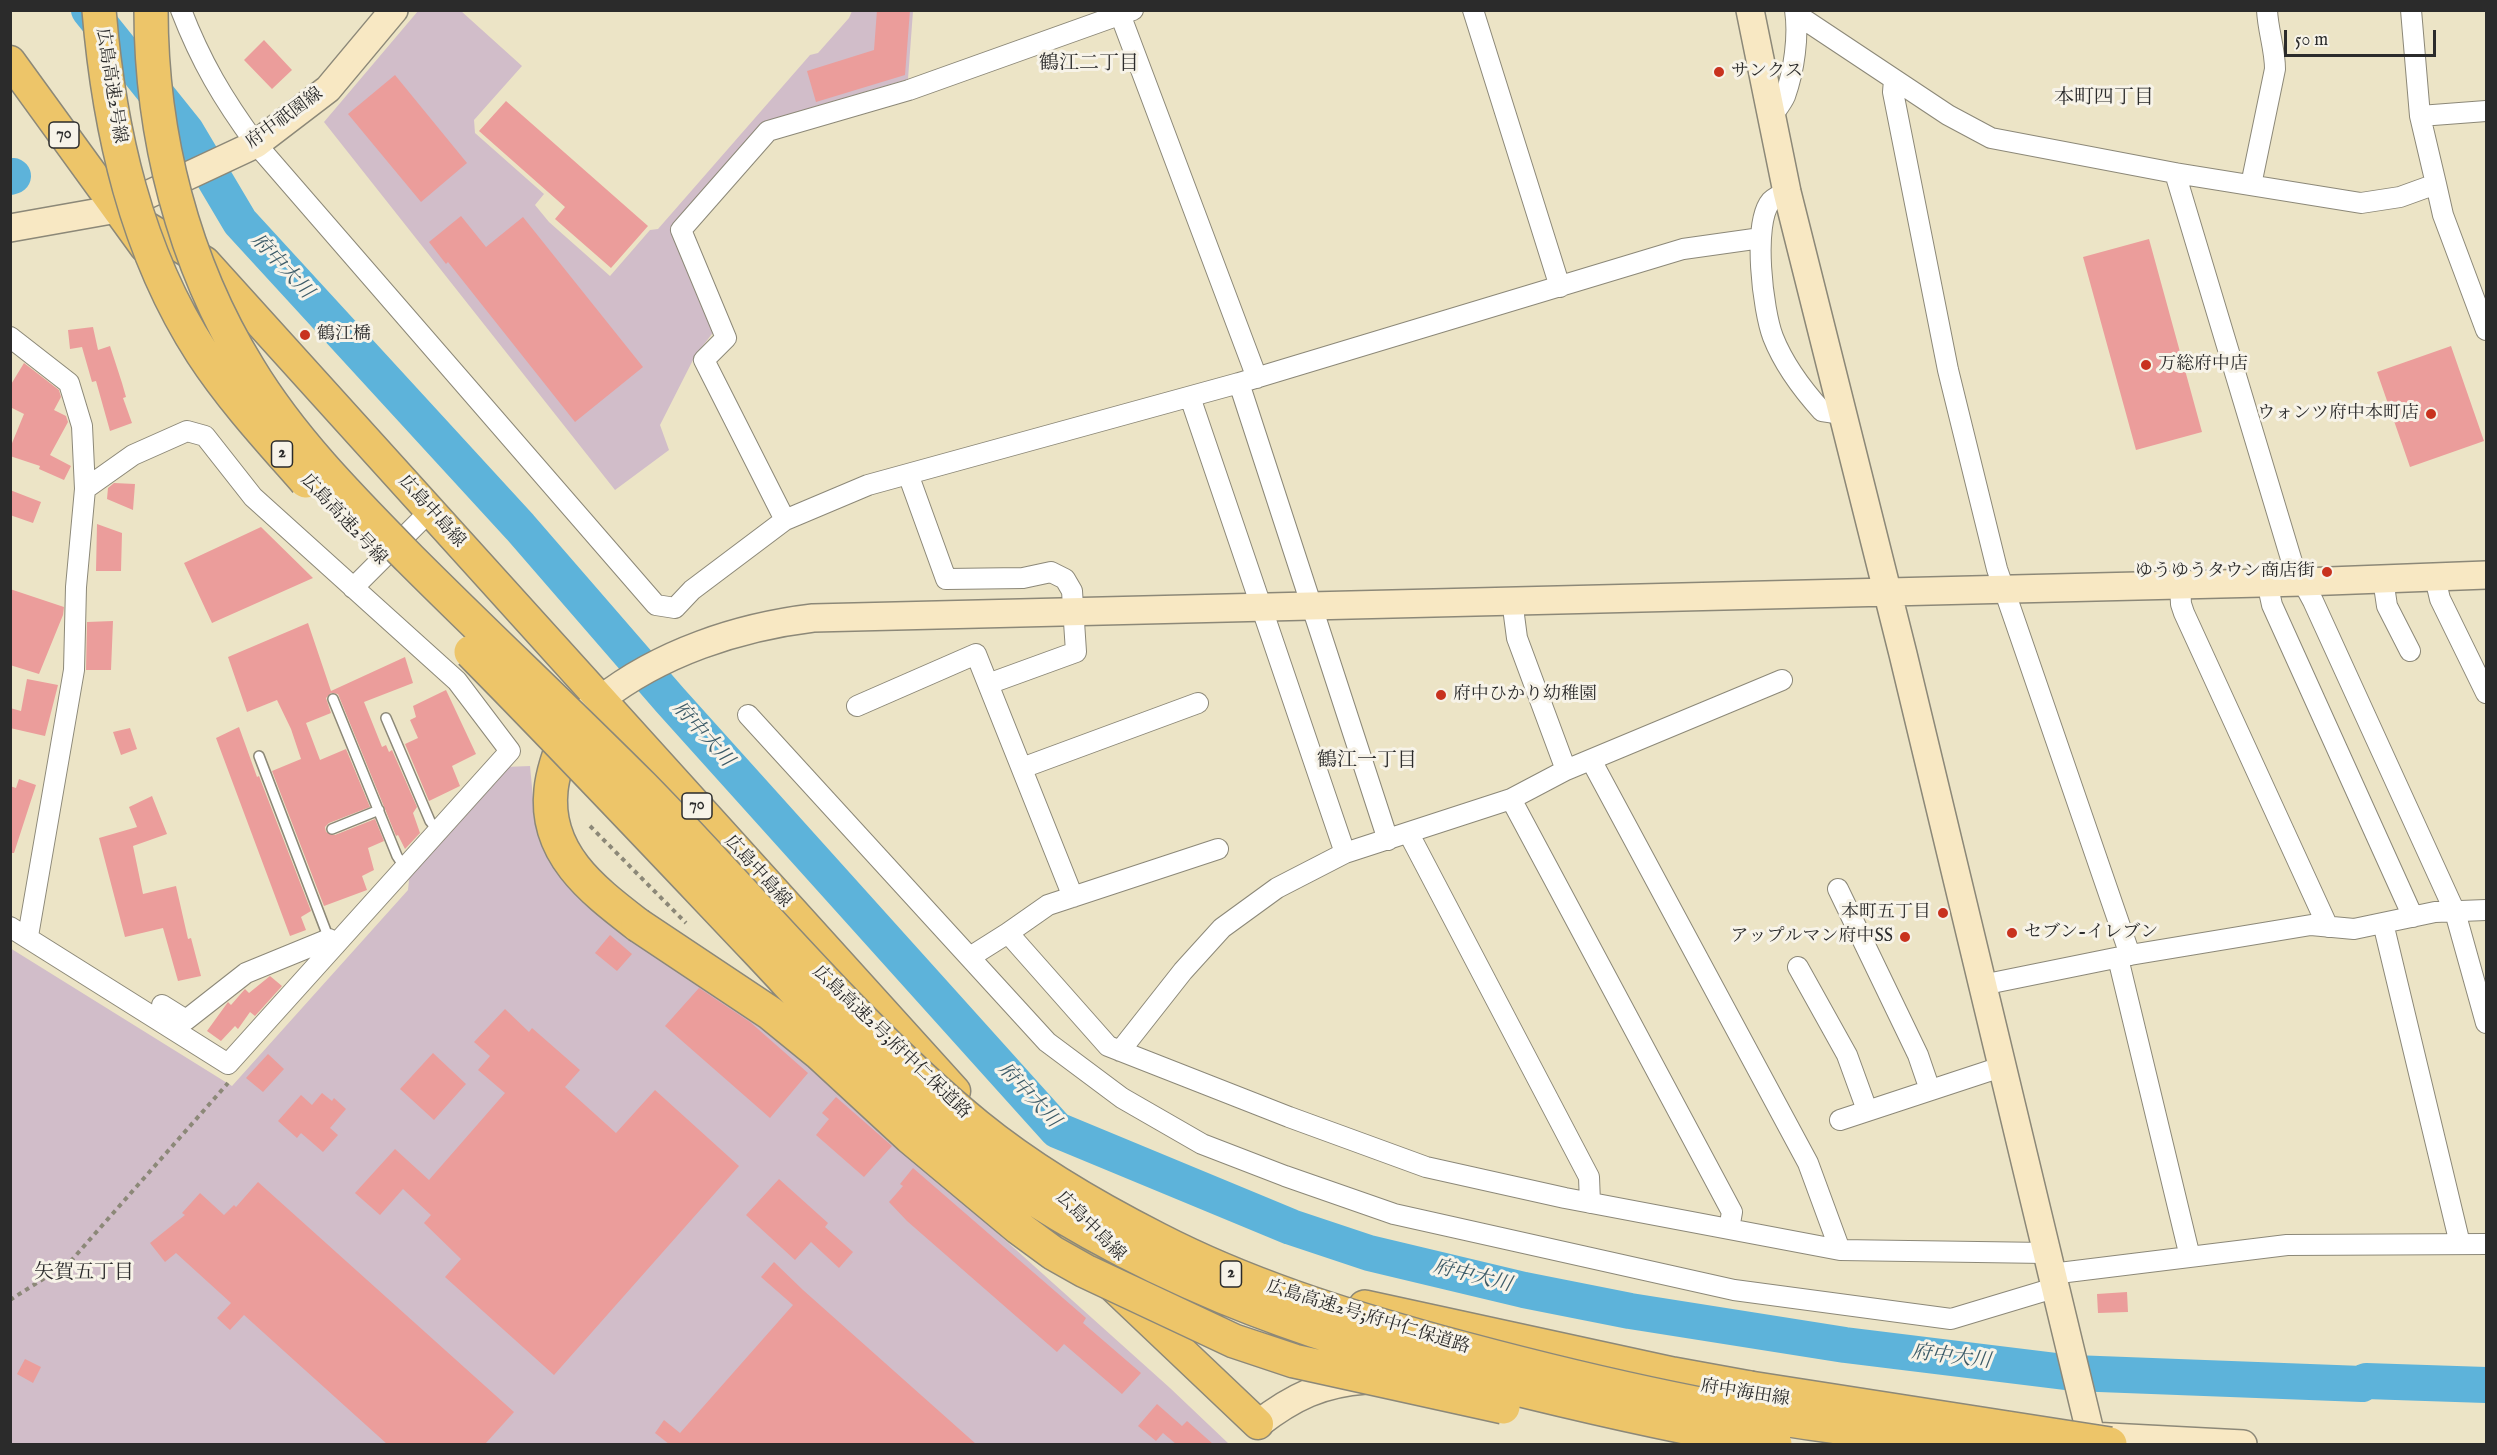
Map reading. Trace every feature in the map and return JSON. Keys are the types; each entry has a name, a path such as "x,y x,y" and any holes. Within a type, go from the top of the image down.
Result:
{"highway":[{"name":"広島高速2号線","path":"99,10 109,99 130,194 144,236 181,317 201,352 228,390 314,490 633,797"},
{"name":"広島高速2号線","path":"151,10 152,64 158,116 181,218 221,318 248,367 283,419 328,473 512,661 633,797"},
{"path":"569,728 551,790 551,811 557,835 567,858 584,881 638,925 770,1013 819,1053 910,1137 1019,1228 1085,1271 1234,1341 1294,1361 1568,1421 1641,1434 1722,1444"},
{"name":"広島高速2号;府中仁保道路","path":"633,797 866,1065 968,1154 1030,1197 1087,1231 1148,1264 1220,1297 1287,1323 1369,1350 1552,1398 1651,1421 1775,1444"},
{"name":"広島高速2号;府中仁保道路","path":"633,797 929,1085 983,1131 1089,1203 1160,1241 1235,1276 1297,1299 1379,1325 1565,1374 1827,1426 1979,1444"},
{"path":"1068,1206 1148,1242 1318,1296 1684,1376 2098,1442"}],"main road":[{"name":"広島中島線","path":"10,61 256,398 388,552 569,728 773,965 1266,1434"},
{"name":"広島中島線","path":"117,209 205,262 430,511 609,694 957,1093 1150,1286 1188,1331 1266,1434"}],"street":[{"path":"181,10 197,51 253,145 656,605 675,608 692,590 785,520 868,485 1248,381 1683,249 1761,238"},
{"name":"府中祇園線","path":"10,228 117,209 253,145 328,89 394,10"},
{"path":"1473,10 1560,287"},
{"path":"1749,10 1787,192 1887,592 2084,1408 2098,1442"},
{"path":"2251,185 2275,69 2275,52 2268,30 2267,10"},
{"path":"2411,10 2420,116 2443,215 2487,330"},
{"path":"785,520 704,360 726,338 681,230 768,131 909,90 1126,12 1248,381 1311,606 1388,840"},
{"path":"1772,116 1785,98 1795,51 1796,12"},
{"path":"1796,12 1894,80 1948,115 1990,138 2175,173 2361,203 2400,197 2436,184"},
{"path":"1894,80 1893,92 1948,370 1997,569 2124,956 2190,1257"},
{"path":"2420,116 2487,111"},
{"path":"2175,173 2292,562 2455,912 2487,1023"},
{"path":"1787,192 1772,199 1767,208 1761,238 1761,275 1773,337 1796,381 1822,411 1842,414"},
{"path":"10,337 69,383 82,426 84,489 76,587 74,670 19,932 228,1064 332,942 405,868 510,751 458,681 253,496 205,436 187,431 134,455 84,489"},
{"path":"1190,397 1345,853"},
{"path":"908,474 946,579 1023,579 1051,572 1065,579 1072,591 1076,652 988,684"},
{"path":"353,588 430,511"},
{"path":"569,728 609,694 655,666 694,648 761,627 813,618 2303,582 2487,575"},
{"path":"2435,578 2440,599 2487,693"},
{"path":"2383,579 2387,606 2410,651"},
{"path":"2267,582 2272,605 2413,917"},
{"path":"2180,584 2184,613 2328,927"},
{"path":"1512,600 1517,638 1566,770"},
{"path":"857,706 976,654 1073,897"},
{"path":"1120,1051 1183,971 1222,928 1277,888 1345,853 1511,799 1566,770 1782,680"},
{"path":"1022,768 1198,703"},
{"path":"748,715 1047,1042 1122,1098 1202,1144 1394,1214 1734,1290 1951,1319 2051,1272"},
{"path":"1591,760 1808,1163 1840,1250"},
{"path":"1511,799 1732,1212 1729,1229"},
{"path":"1409,834 1589,1177 1590,1203"},
{"path":"970,957 1048,905 1218,849"},
{"path":"1838,889 1918,1055 1930,1090"},
{"path":"1982,985 2124,956 2299,927 2354,929 2413,917 2487,910"},
{"path":"2383,923 2460,1244"},
{"path":"1008,933 1108,1046 1289,1117 1426,1167 1590,1203 1840,1250 2051,1272 2287,1245 2487,1244"},
{"path":"162,1005 186,1020 246,973 332,942"},
{"path":"1798,967 1847,1055 1868,1110"},
{"path":"1840,1120 2001,1067"},
{"name":"府中海田線","path":"1266,1434 1294,1398 1332,1384 1351,1381 1562,1370 1702,1387 1881,1417 2098,1442 2243,1444"},
{"path":"1857,1444 1871,1436 1881,1417"}],"lane":[{"path":"333,699 405,868"},
{"path":"386,718 430,821 438,831"},
{"path":"259,756 332,942"},
{"path":"332,829 379,810"}],"path":[{"path":"590,826 693,931"},
{"path":"10,1300 70,1262 230,1082"}],"shaded area":[{"path":"418,11 461,11 522,66 474,120 475,133 544,194 535,205 549,222 610,276 650,230 658,229 810,55 818,53 849,18 852,11 913,11 908,79 766,121 674,228 715,330 695,356 660,425 669,450 615,490 324,122"},
{"path":"530,766 535,819 551,864 582,900 621,931 697,975 829,1082 1170,1388 1229,1444 11,1444 10,948 232,1086 408,890 410,870 505,767"}],"building":[{"path":"877,10 910,10 905,75 816,102 807,71 874,50"},
{"path":"264,40 292,70 272,89 244,60"},
{"path":"395,75 467,163 421,202 348,114"},
{"path":"506,101 648,226 611,268 555,219 565,207 479,131"},
{"path":"461,216 486,247 523,217 643,367 575,422 448,262 446,264 429,242"},
{"path":"2149,239 2202,432 2136,450 2083,257"},
{"path":"93,327 98,350 110,346 132,423 110,431 96,381 92,382 82,347 70,349 68,330"},
{"path":"2451,346 2484,441 2410,467 2377,372"},
{"path":"24,363 59,390 61,397 54,410 66,416 68,422 50,455 71,466 64,480 39,469 40,466 10,456 10,448 24,414 10,407 10,386"},
{"path":"114,483 135,484 133,510 107,499 108,488"},
{"path":"10,490 41,502 33,523 10,515"},
{"path":"97,524 122,533 121,571 96,571"},
{"path":"261,527 313,578 212,623 184,563"},
{"path":"10,589 64,607 63,615 39,674 10,665"},
{"path":"113,621 111,670 86,670 87,622"},
{"path":"308,623 331,691 405,657 413,683 364,702 382,747 386,745 389,752 392,750 417,807 413,813 420,833 405,849 398,835 396,836 338,694 331,693 326,698 331,713 306,723 320,760 346,749 370,807 329,823 325,827 326,832 335,835 375,819 384,841 368,848 374,870 362,876 367,890 324,906 272,771 301,759 291,729 277,700 247,712 228,657"},
{"path":"27,679 58,685 45,736 10,728 10,708 21,711"},
{"path":"446,690 476,754 452,766 460,786 429,801 405,744 418,738 410,720 416,717 413,706"},
{"path":"239,727 311,911 301,917 306,930 290,936 216,738"},
{"path":"130,728 137,749 121,755 113,732"},
{"path":"19,779 36,785 14,853 10,853 10,786 16,788"},
{"path":"152,796 167,834 133,846 143,894 176,886 188,939 191,938 201,976 178,981 163,928 125,937 99,838 137,827 129,807"},
{"path":"610,935 632,954 617,971 595,953"},
{"path":"270,976 282,986 255,1016 250,1012 238,1029 235,1026 221,1041 207,1031 228,1002 231,1005 245,989 249,993"},
{"path":"699,988 750,1022 808,1073 770,1118 665,1026"},
{"path":"505,1009 529,1032 532,1028 580,1070 565,1087 616,1133 655,1090 739,1166 554,1375 445,1277 461,1259 424,1223 431,1215 403,1189 380,1215 355,1193 395,1149 429,1180 505,1093 478,1070 490,1056 474,1042"},
{"path":"433,1053 466,1084 434,1120 400,1089"},
{"path":"268,1054 284,1069 263,1092 246,1078"},
{"path":"322,1093 332,1101 334,1098 346,1109 330,1128 338,1135 323,1152 301,1133 297,1138 278,1121 301,1095 312,1105"},
{"path":"836,1097 892,1146 864,1177 816,1135 829,1119 822,1113"},
{"path":"913,1168 1086,1318 1083,1323 1141,1373 1122,1394 1064,1344 1057,1352 907,1221 889,1202 903,1186 900,1184"},
{"path":"779,1179 828,1223 825,1227 853,1252 839,1268 811,1242 795,1260 746,1215"},
{"path":"258,1182 514,1412 485,1444 387,1444 244,1315 230,1330 217,1318 231,1303 176,1253 165,1262 150,1243 185,1215 182,1213 200,1193 224,1215 234,1205 236,1207"},
{"path":"774,1262 976,1444 669,1444 655,1433 664,1420 680,1433 793,1305 761,1277"},
{"path":"2127,1292 2128,1312 2098,1313 2097,1294"},
{"path":"25,1359 41,1367 33,1383 17,1374"},
{"path":"1157,1404 1182,1426 1187,1421 1213,1444 1176,1444 1163,1433 1156,1441 1138,1426"}],"waterway":[{"name":"府中大川","path":"89,10 186,131 240,222 520,527 670,700 1057,1130 1291,1227 1369,1253 1524,1290 1630,1311 1845,1345 2073,1373 2362,1384 2366,1381 2486,1385"}],"place":[{"name":"サンクス","path":"1719,72"},
{"name":"鶴江橋","path":"305,335"},
{"name":"万総府中店","path":"2146,365"},
{"name":"ウォンツ府中本町店","path":"2431,414"},
{"name":"ゆうゆうタウン商店街","path":"2327,572"},
{"name":"府中ひかり幼稚園","path":"1441,695"},
{"name":"本町五丁目","path":"1943,913"},
{"name":"セブン-イレブン","path":"2012,933"},
{"name":"アップルマン府中SS","path":"1905,937"}],"district":[{"name":"鶴江二丁目","path":"1089,65"},
{"name":"本町四丁目","path":"2104,99"},
{"name":"鶴江一丁目","path":"1367,762"},
{"name":"矢賀五丁目","path":"84,1274"}]}
